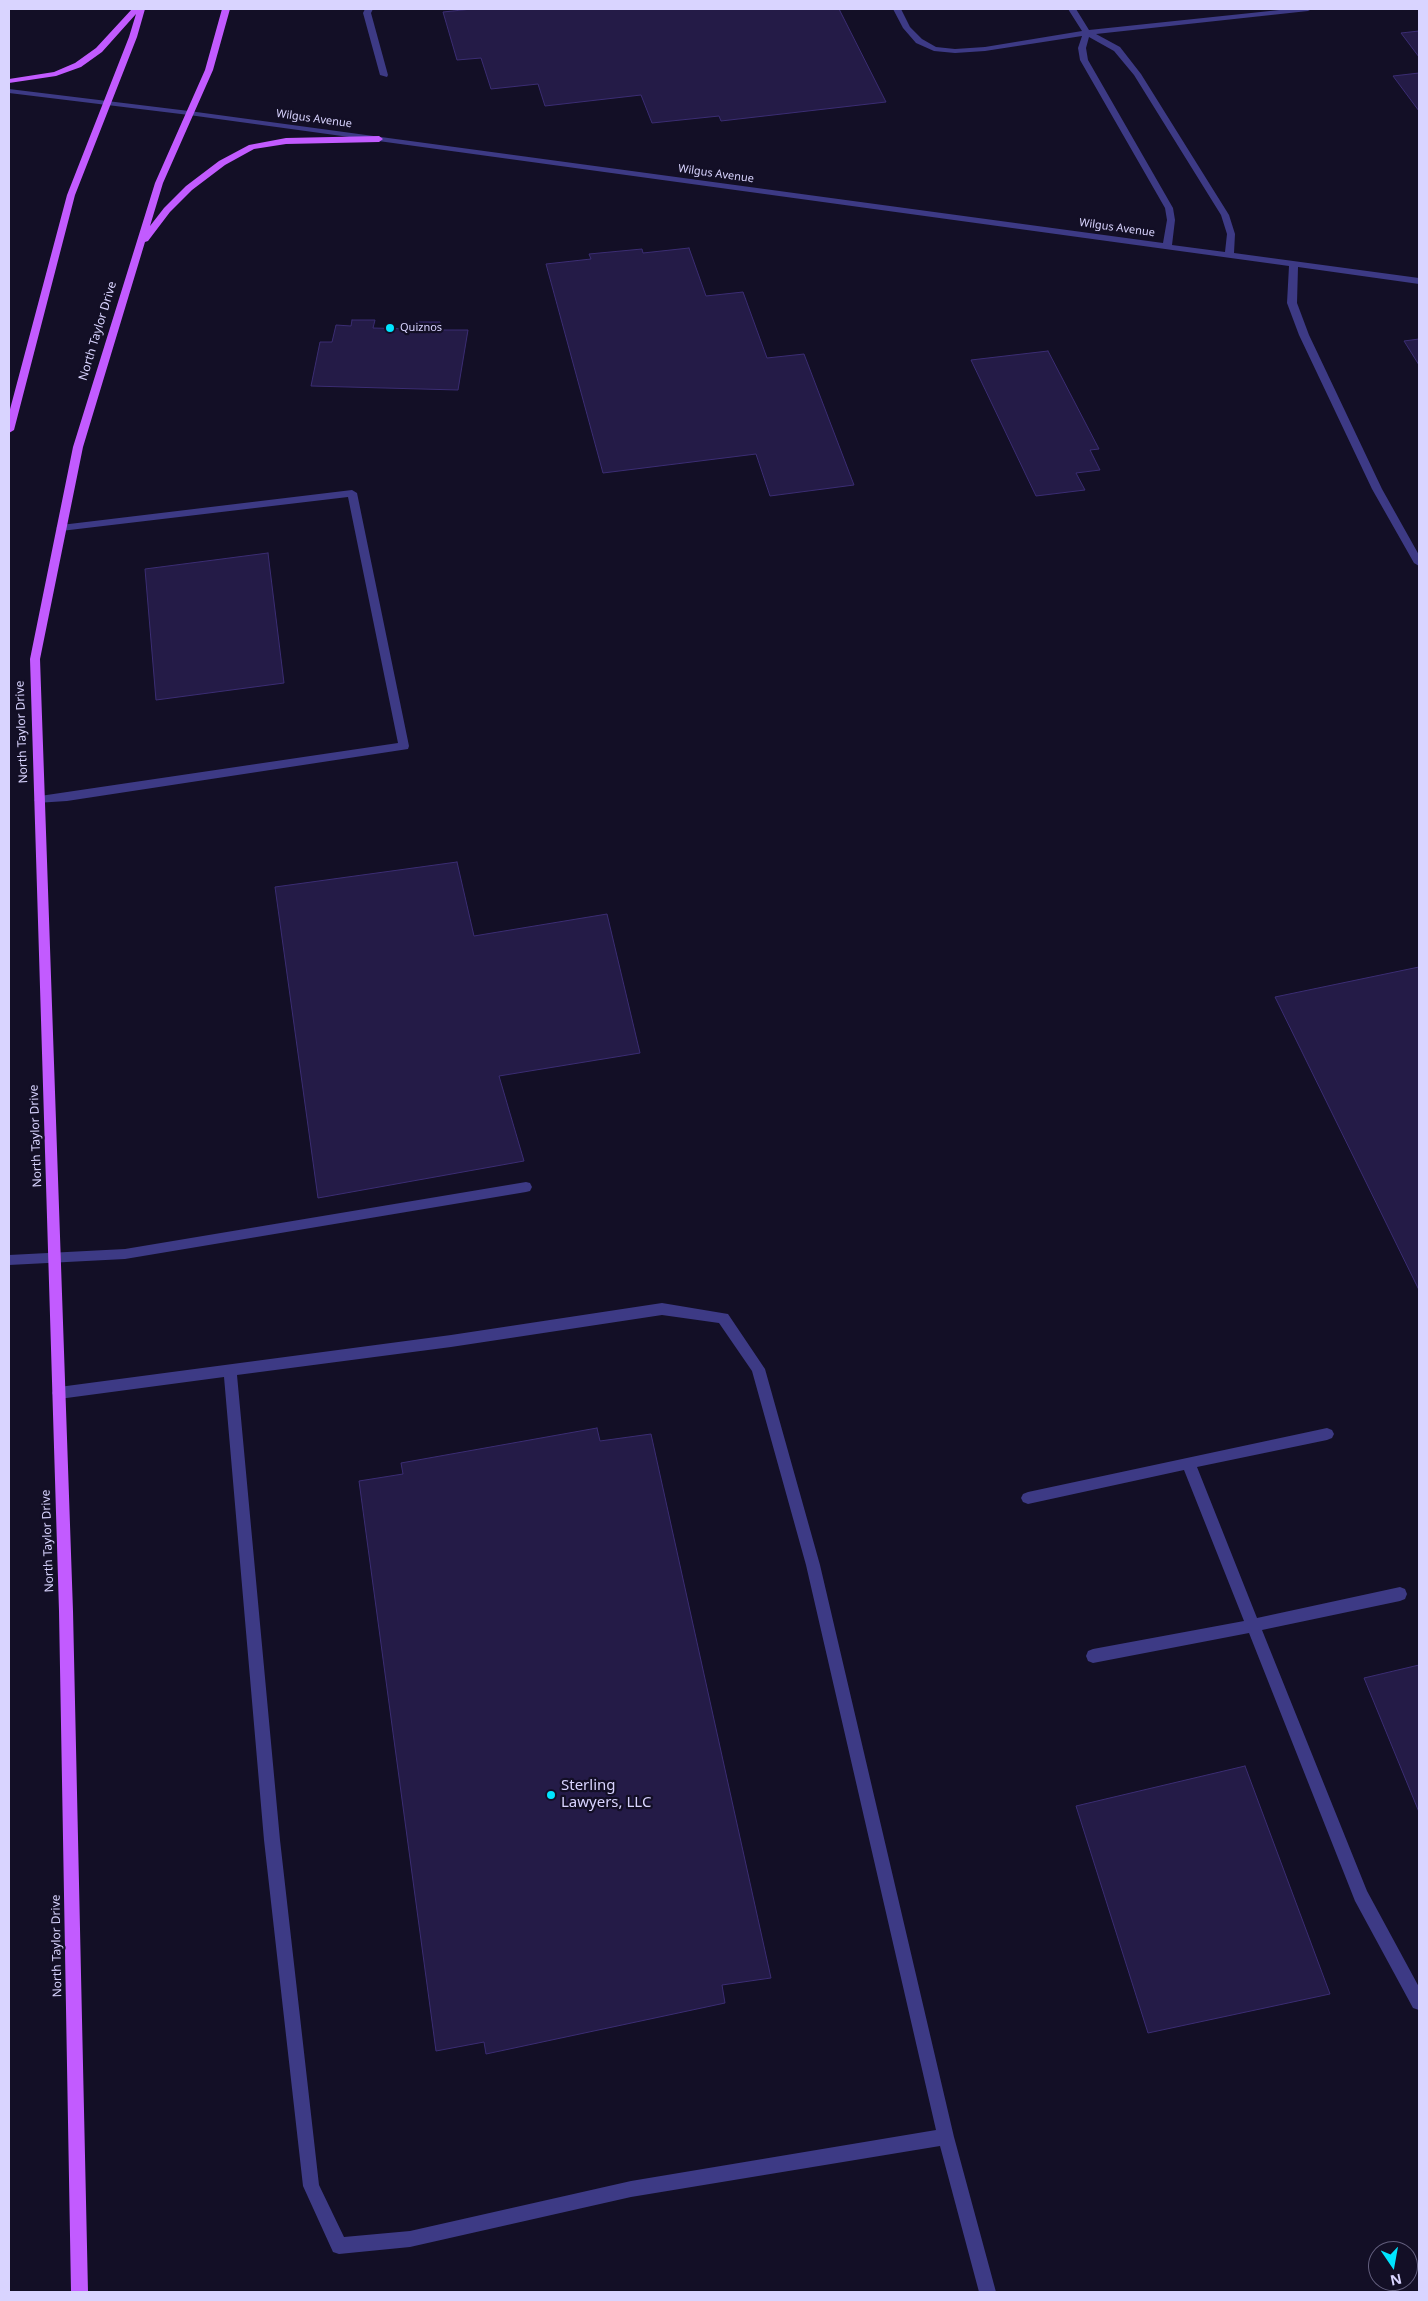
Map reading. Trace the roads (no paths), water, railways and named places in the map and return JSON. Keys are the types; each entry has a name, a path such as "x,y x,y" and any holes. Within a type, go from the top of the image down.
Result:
{"main road":[{"path":"9,81 56,74 78,65 99,50 136,9"},
{"path":"9,430 71,195 133,37 141,9"},
{"name":"North Taylor Drive","path":"79,2292 66,1621 35,658 78,446 158,183 209,70 226,9"},
{"path":"138,252 156,223 189,188 222,164 247,150 286,141 379,139"}],"street":[{"path":"369,9 367,13 369,22 384,75"},
{"path":"897,9 907,28 919,41 934,49 955,50 985,48 1087,33 1308,9"},
{"path":"1072,9 1087,33 1117,49 1138,74 1225,215 1231,234 1229,255"},
{"path":"1087,33 1082,48 1084,60 1169,208 1171,220 1168,247"},
{"name":"Wilgus Avenue","path":"9,91 379,139 1419,281"},
{"path":"1294,264 1292,303 1304,335 1377,489 1419,562"},
{"path":"40,800 404,746 352,493 62,528"},
{"path":"9,1260 125,1254 526,1187"},
{"path":"59,1393 442,1342 662,1309 723,1318 758,1369 812,1565 946,2137 988,2292"},
{"path":"230,1370 272,1840 311,2186 339,2246 410,2239 630,2189 946,2137"},
{"path":"1028,1498 1327,1434"},
{"path":"1188,1463 1361,1896 1419,2002"},
{"path":"1093,1656 1252,1626 1400,1594"}],"place":[{"name":"Quiznos","path":"390,328"},
{"name":"Sterling Lawyers, LLC","path":"551,1795"}]}
